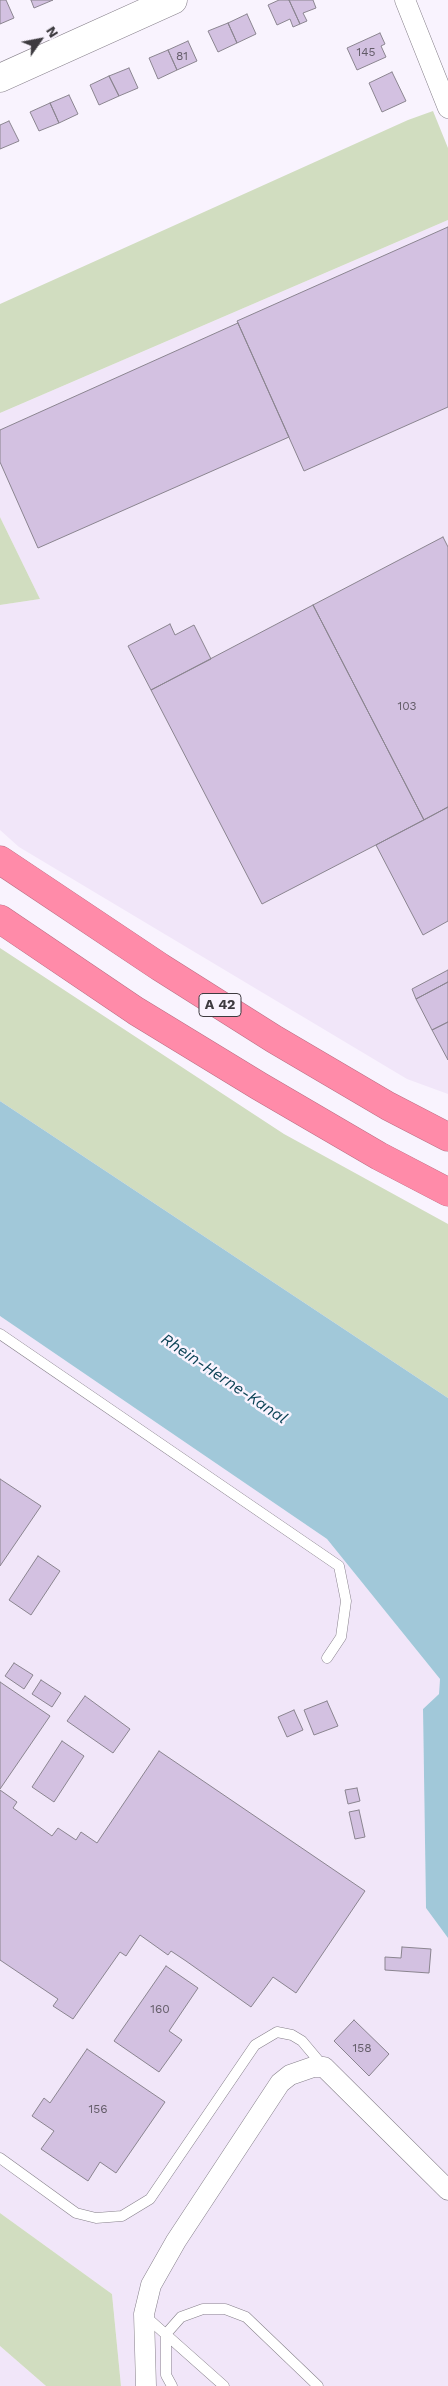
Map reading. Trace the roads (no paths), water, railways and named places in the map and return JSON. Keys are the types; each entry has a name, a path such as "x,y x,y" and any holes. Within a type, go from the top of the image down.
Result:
{"highway":[{"name":"A 42","path":"0,860 160,967 274,1039 388,1106 448,1136"},
{"path":"0,919 136,1011 379,1156 448,1192"}],"street":[{"path":"0,78 173,0"},
{"path":"405,0 446,98"},
{"path":"146,2386 144,2314 151,2285 176,2241 280,2083 290,2075 302,2070 324,2067 448,2190"}],"lane":[{"path":"0,1334 339,1566 346,1601 341,1637 327,1658"},
{"path":"0,2158 76,2213 96,2218 122,2216 150,2200 255,2046 278,2032 292,2035 302,2041 324,2067"},
{"path":"172,2386 166,2375 166,2334 181,2317 203,2309 225,2309 246,2317 318,2386"},
{"path":"144,2314 224,2386"}],"water":[{"name":"Rhein-Herne-Kanal","path":"0,1101 448,1398 448,1938 426,1908 423,1709 439,1694 440,1679 327,1539 0,1316"}]}
